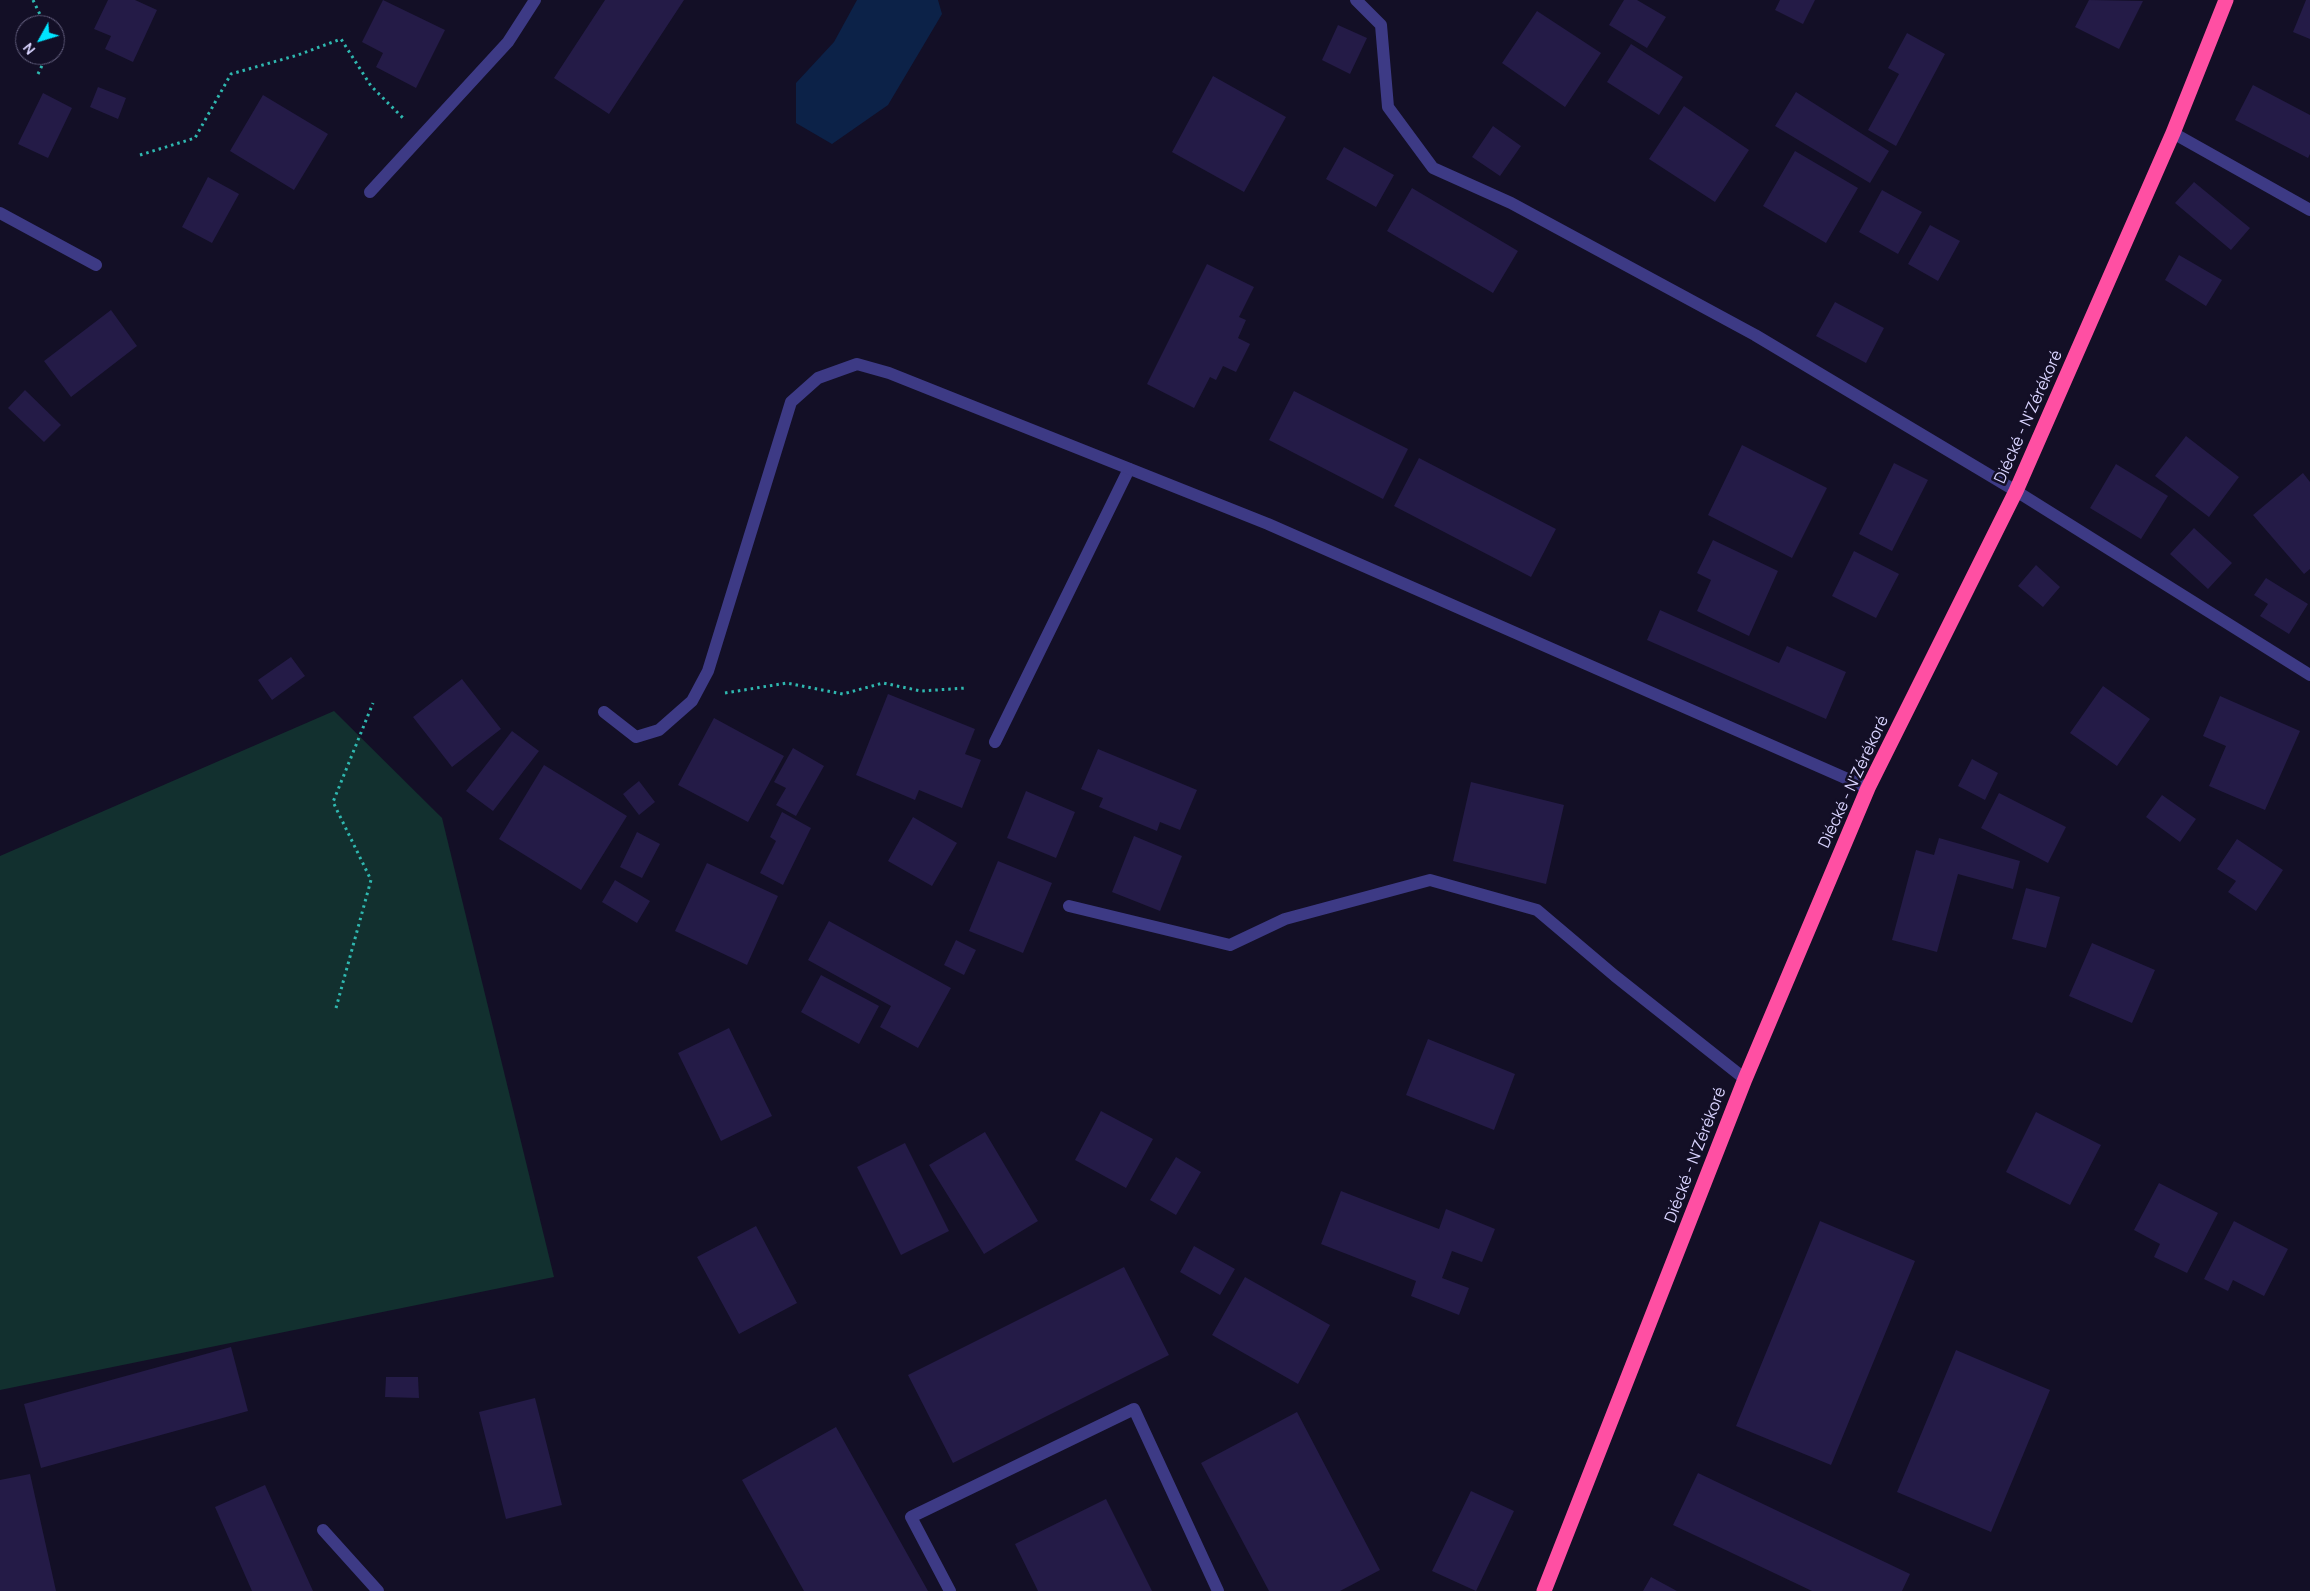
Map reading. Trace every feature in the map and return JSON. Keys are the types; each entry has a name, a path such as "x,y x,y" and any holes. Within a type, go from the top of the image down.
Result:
{"highway":[{"name":"Diécké - N'Zérékoré","path":"1544,1591 1744,1080 1868,788 2016,491 2173,133 2226,0"}],"street":[{"path":"370,192 508,42 535,0"},
{"path":"1356,0 1382,26 1388,107 1433,168 1511,203 1755,335 2016,491 2310,675"},
{"path":"2173,133 2310,210"},
{"path":"0,213 96,265"},
{"path":"604,712 636,737 659,730 692,700 708,671 791,402 818,378 857,364 889,372 1268,524 1868,788"},
{"path":"995,742 1129,469"},
{"path":"1069,906 1230,945 1285,919 1430,880 1537,910 1615,976 1744,1080"},
{"path":"950,1591 911,1518 1134,1409 1218,1591"},
{"path":"323,1530 378,1591"}],"path":[{"path":"32,0 40,15"},
{"path":"140,155 195,138 231,74 298,55 340,39 371,86 421,136"},
{"path":"38,74 42,65"},
{"path":"692,700 787,683 843,694 883,684 921,691 966,688"},
{"path":"336,1008 371,880 333,802 373,703"}],"green space":[{"path":"334,711 442,818 554,1277 0,1390 0,856"}],"water":[{"path":"857,0 938,0 942,14 888,105 832,144 796,123 796,83 834,42"}],"building":[{"path":"108,0 135,0 157,10 133,62 105,49 111,36 94,29"},
{"path":"383,0 445,30 416,88 376,67 383,53 362,42"},
{"path":"605,0 684,0 609,114 554,78"},
{"path":"1624,0 1637,0 1666,17 1647,48 1609,25"},
{"path":"1780,0 1815,0 1803,24 1775,10"},
{"path":"2089,0 2143,1 2119,49 2075,27"},
{"path":"2306,0 2310,0 2310,39 2293,32"},
{"path":"1537,11 1601,53 1565,107 1502,63"},
{"path":"1338,25 1367,38 1350,74 1322,60"},
{"path":"1907,33 1945,54 1896,146 1868,130 1899,74 1888,68"},
{"path":"1631,44 1683,77 1659,115 1607,82"},
{"path":"1213,76 1286,117 1244,192 1172,152"},
{"path":"2253,85 2310,115 2310,154 2308,158 2235,120"},
{"path":"98,87 126,98 118,119 90,107"},
{"path":"1796,92 1889,151 1870,183 1775,126"},
{"path":"43,93 72,108 48,158 18,144"},
{"path":"263,95 328,134 294,190 230,151"},
{"path":"1684,106 1749,150 1715,202 1649,159"},
{"path":"1493,126 1521,146 1500,176 1472,157"},
{"path":"1344,147 1394,175 1376,207 1326,179"},
{"path":"1795,151 1858,188 1826,243 1763,206"},
{"path":"208,177 239,194 212,243 182,227"},
{"path":"2194,182 2250,228 2231,250 2175,203"},
{"path":"1412,188 1518,251 1493,293 1387,231"},
{"path":"1882,190 1922,212 1898,254 1859,232"},
{"path":"1930,225 1960,241 1938,281 1908,264"},
{"path":"2179,255 2222,280 2206,306 2165,280"},
{"path":"1207,264 1254,287 1239,317 1246,320 1238,338 1250,344 1236,372 1223,366 1216,380 1210,377 1194,408 1147,384"},
{"path":"1835,302 1884,328 1866,363 1816,336"},
{"path":"111,310 137,346 71,397 44,361"},
{"path":"25,390 61,425 44,442 8,408"},
{"path":"1294,391 1408,449 1383,499 1269,440"},
{"path":"2186,436 2239,477 2209,517 2155,476"},
{"path":"1742,445 1827,488 1792,558 1708,515"},
{"path":"1419,458 1556,529 1531,577 1394,506"},
{"path":"1894,463 1928,480 1892,551 1859,534"},
{"path":"2116,464 2168,496 2141,539 2090,508"},
{"path":"2303,473 2310,482 2310,569 2304,574 2253,515"},
{"path":"2194,528 2232,563 2208,589 2170,554"},
{"path":"1713,540 1778,571 1749,636 1697,611 1711,580 1697,573"},
{"path":"1854,551 1899,574 1876,618 1832,596"},
{"path":"2036,565 2060,587 2043,607 2018,586"},
{"path":"2266,578 2308,604 2289,634 2260,616 2268,604 2254,595"},
{"path":"1660,610 1779,663 1787,646 1846,672 1826,719 1647,640"},
{"path":"291,657 305,676 272,700 258,680"},
{"path":"462,679 501,729 452,767 413,717"},
{"path":"2103,686 2150,719 2117,766 2070,733"},
{"path":"888,694 975,729 965,754 981,760 962,808 919,790 915,800 856,775"},
{"path":"2220,696 2300,731 2265,810 2209,786 2226,746 2203,736"},
{"path":"714,718 784,756 748,822 678,785"},
{"path":"512,731 539,751 493,811 466,791"},
{"path":"793,748 824,766 796,816 776,805 786,788 774,782"},
{"path":"1098,749 1197,790 1180,830 1160,822 1157,831 1099,807 1103,798 1081,789"},
{"path":"1972,759 1998,773 1985,800 1958,786"},
{"path":"544,765 627,816 581,890 499,839"},
{"path":"639,781 655,802 639,815 623,794"},
{"path":"1471,782 1564,805 1546,884 1453,861"},
{"path":"1026,791 1075,812 1056,858 1007,838"},
{"path":"1999,793 2066,827 2048,863 1981,828"},
{"path":"2162,795 2196,819 2180,842 2146,817"},
{"path":"782,812 811,828 783,885 760,873 776,841 770,837"},
{"path":"913,817 957,843 932,886 888,861"},
{"path":"637,832 660,844 642,878 620,867"},
{"path":"1134,836 1182,856 1160,911 1112,892"},
{"path":"1939,838 2020,861 2013,889 1958,874 1937,952 1892,940 1916,850 1934,855"},
{"path":"2237,839 2283,870 2256,911 2228,892 2236,881 2217,869"},
{"path":"998,861 1052,883 1023,953 969,931"},
{"path":"707,863 778,896 747,965 675,931"},
{"path":"615,880 650,901 637,923 602,902"},
{"path":"2026,888 2060,897 2046,948 2012,939"},
{"path":"829,921 951,988 918,1048 880,1027 891,1006 808,960"},
{"path":"956,940 976,950 964,975 944,965"},
{"path":"2092,943 2155,970 2132,1023 2069,996"},
{"path":"821,975 879,1006 859,1044 801,1012"},
{"path":"729,1028 772,1116 721,1141 678,1053"},
{"path":"1428,1039 1515,1074 1494,1130 1406,1095"},
{"path":"1101,1111 1153,1139 1126,1188 1075,1160"},
{"path":"2036,1112 2101,1145 2070,1205 2006,1172"},
{"path":"985,1132 1038,1221 984,1254 929,1165"},
{"path":"905,1143 949,1231 901,1255 857,1167"},
{"path":"1176,1157 1201,1172 1176,1215 1150,1200"},
{"path":"2159,1183 2218,1213 2187,1273 2154,1257 2160,1244 2134,1230"},
{"path":"1341,1191 1439,1229 1446,1209 1495,1229 1482,1262 1452,1251 1442,1278 1469,1288 1459,1315 1411,1296 1416,1281 1321,1244"},
{"path":"1820,1221 1915,1261 1831,1465 1736,1426"},
{"path":"2234,1221 2288,1249 2264,1296 2233,1280 2228,1291 2204,1279"},
{"path":"756,1226 797,1303 739,1334 697,1257"},
{"path":"1194,1246 1235,1269 1220,1295 1180,1272"},
{"path":"1124,1267 1169,1355 953,1463 908,1375"},
{"path":"1245,1277 1330,1325 1298,1384 1212,1335"},
{"path":"231,1347 248,1411 41,1468 24,1404"},
{"path":"1956,1350 2050,1390 1991,1532 1897,1492"},
{"path":"386,1377 418,1377 419,1398 385,1397"},
{"path":"535,1398 562,1505 506,1519 479,1412"},
{"path":"1297,1412 1380,1570 1340,1591 1269,1591 1201,1463"},
{"path":"836,1427 928,1591 804,1591 742,1480"},
{"path":"1698,1473 1910,1574 1902,1591 1812,1591 1673,1525"},
{"path":"30,1474 56,1591 0,1591 0,1480"},
{"path":"265,1485 313,1591 252,1591 215,1507"},
{"path":"1471,1491 1514,1511 1476,1591 1432,1571"},
{"path":"1106,1499 1152,1591 1038,1591 1015,1544"},
{"path":"1651,1577 1677,1591 1643,1591"}]}
